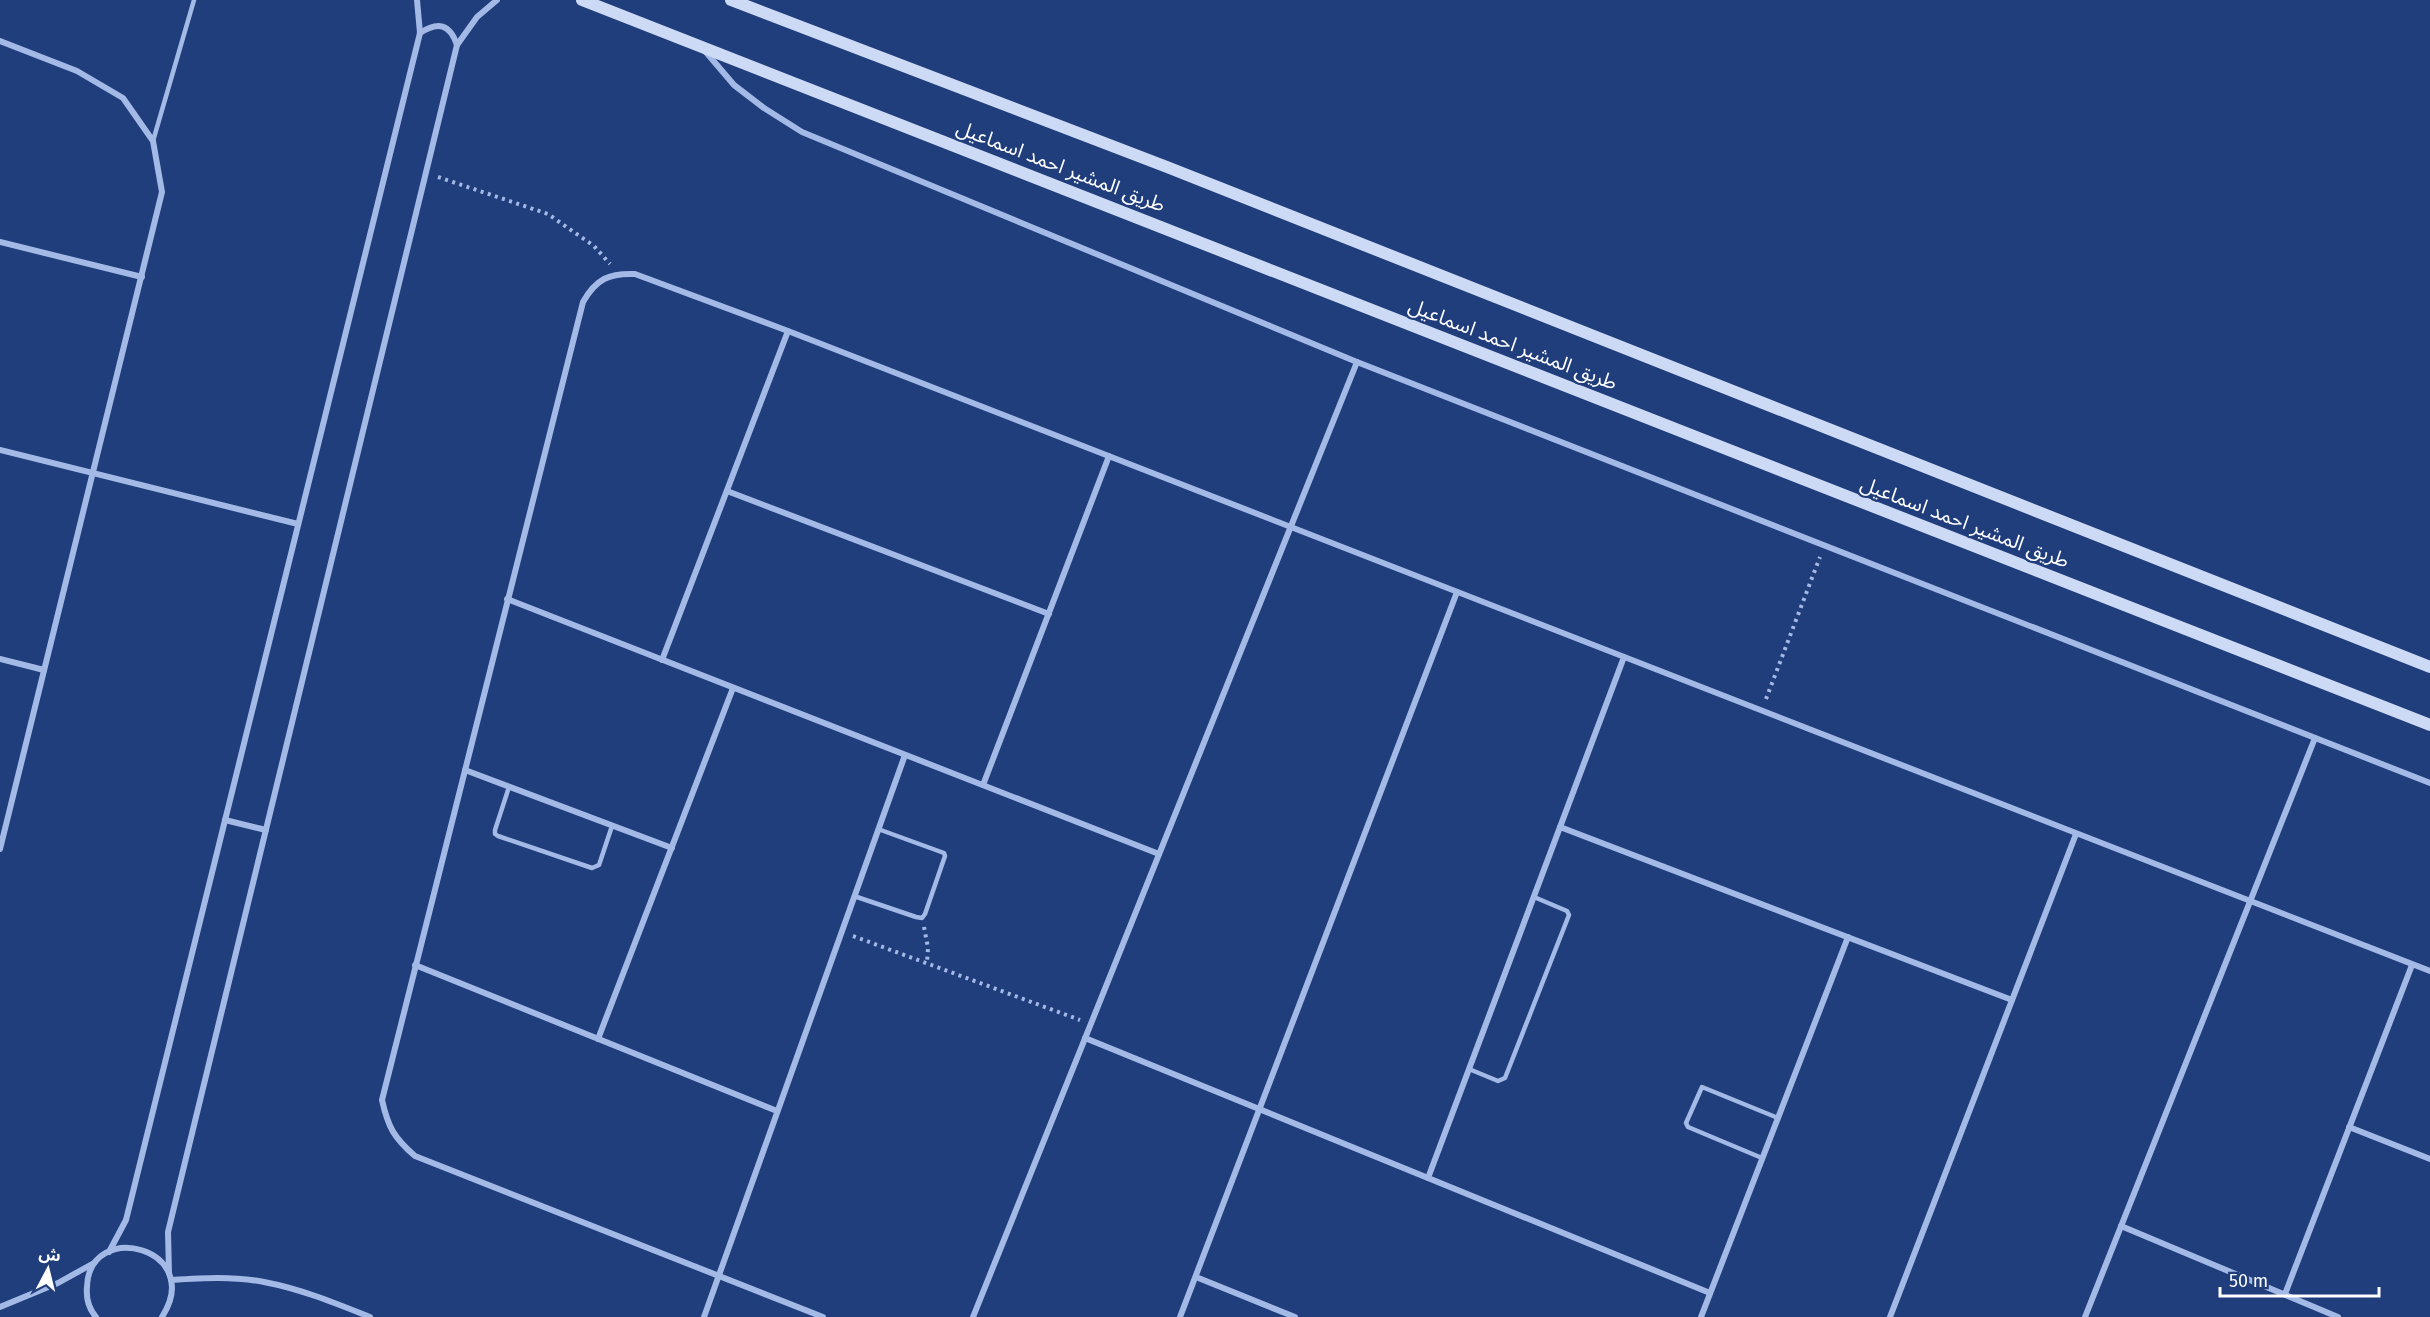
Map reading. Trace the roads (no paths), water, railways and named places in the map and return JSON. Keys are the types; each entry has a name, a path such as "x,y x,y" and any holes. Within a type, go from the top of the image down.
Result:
{"street":[{"path":"0,1307 95,1263 109,1251 126,1220 420,33 417,0"},
{"path":"162,1317 169,1306 172,1293 168,1232 457,45 477,16 497,0"},
{"name":"طريق المشير احمد اسماعيل","path":"582,0 2430,725"},
{"name":"طريق المشير احمد اسماعيل","path":"731,0 1177,171 2430,667"},
{"path":"420,33 431,26 443,26 453,33 457,45"},
{"path":"0,41 77,71 123,98 153,141 162,192 0,849"},
{"path":"700,46 734,85 764,108 802,132 1357,362 2430,783"},
{"path":"0,242 142,277"},
{"path":"823,1317 415,1156 398,1142 387,1122 382,1100 583,302 591,288 604,278 619,274 635,274 788,331 2430,971"},
{"path":"662,660 788,331"},
{"path":"972,1317 1357,362"},
{"path":"0,450 298,524"},
{"path":"983,786 1109,456"},
{"path":"727,491 1048,614"},
{"path":"1180,1317 1457,592"},
{"path":"507,599 1159,854"},
{"path":"1428,1178 1624,657"},
{"path":"0,659 44,670"},
{"path":"598,1039 733,688"},
{"path":"2085,1317 2315,738"},
{"path":"704,1317 904,754"},
{"path":"465,770 672,848"},
{"path":"225,820 266,830"},
{"path":"1560,827 2012,1000"},
{"path":"1890,1317 2076,834"},
{"path":"1701,1317 1848,938"},
{"path":"415,964 777,1112"},
{"path":"2284,1294 2412,964"},
{"path":"1085,1038 1710,1293"},
{"path":"2349,1127 2430,1159"},
{"path":"2121,1226 2338,1317"},
{"path":"109,1251 126,1246 143,1249 159,1258 170,1276"},
{"path":"95,1263 87,1279 86,1297 96,1317"},
{"path":"170,1276 263,1282 307,1293 369,1317"},
{"path":"1196,1277 1295,1317"}],"lane":[{"path":"153,141 194,0"},
{"path":"509,787 495,830 498,836 592,868 599,865 612,826"},
{"path":"854,896 922,918 929,905 944,853 878,829"},
{"path":"1469,1069 1498,1081 1505,1078 1569,915 1567,911 1534,897"},
{"path":"1762,1158 1688,1127 1686,1123 1702,1087 1778,1118"}]}
